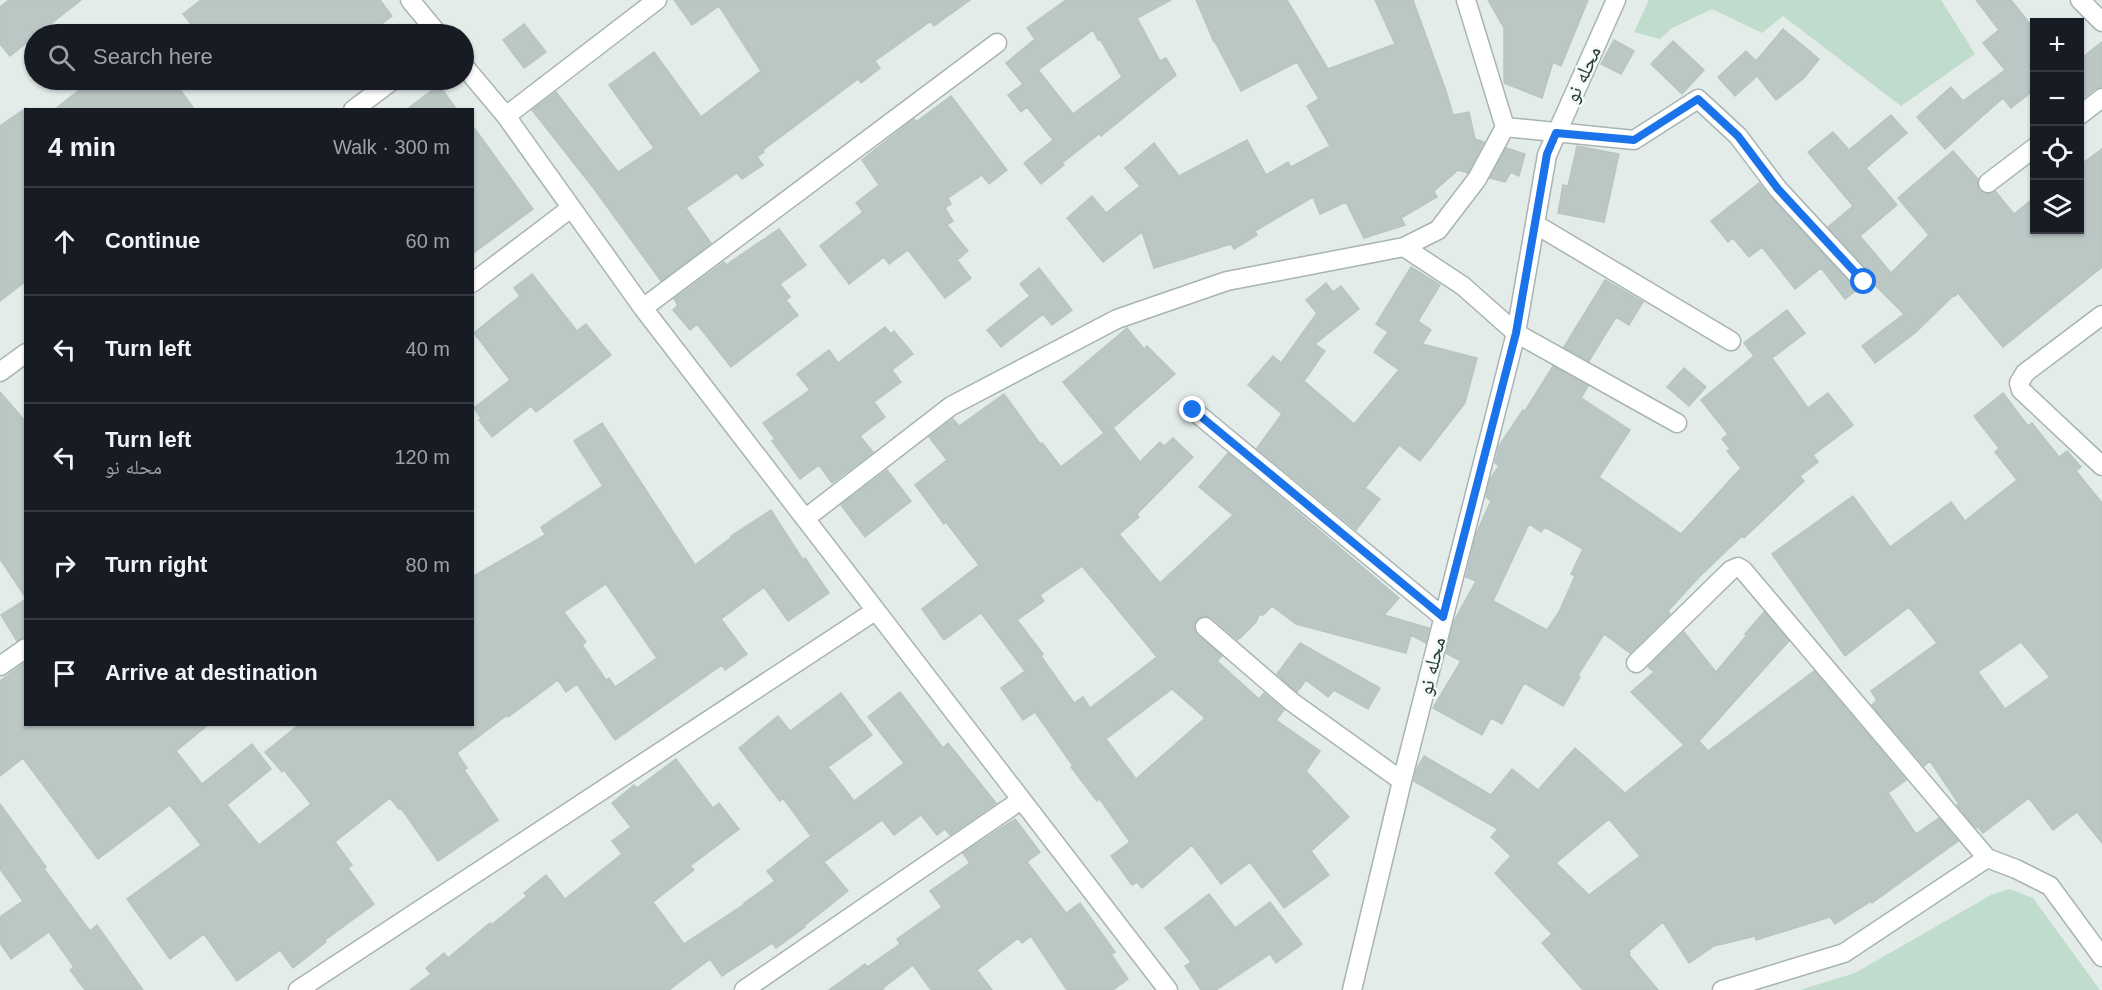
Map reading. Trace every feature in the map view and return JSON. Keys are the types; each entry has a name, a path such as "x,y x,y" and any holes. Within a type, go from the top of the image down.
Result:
{"street":[{"path":"410,0 430,24"},
{"path":"506,116 657,0"},
{"path":"806,518 951,406 1117,319 1227,281 1404,247 1438,230 1477,178 1505,127 1466,0"},
{"name":"محله نو","path":"1352,990 1402,781 1516,333 1547,154 1616,0"},
{"path":"2080,0 2102,22"},
{"path":"643,308 997,43"},
{"path":"474,78 506,116 643,308 1168,990"},
{"path":"356,108 380,90"},
{"path":"2084,111 2102,98"},
{"path":"1505,127 1634,140 1698,99 1738,136 1778,189 1864,282"},
{"path":"1988,183 2030,151"},
{"path":"474,281 571,208"},
{"path":"1535,224 1731,341"},
{"path":"1404,247 1463,286 1516,333 1677,423"},
{"path":"2102,315 2025,373 2019,383 2021,390 2102,466"},
{"path":"0,372 24,354"},
{"path":"1193,410 1443,617"},
{"path":"1636,663 1731,570 1738,567 1743,570 1987,858 2050,885 2102,957"},
{"path":"298,990 875,611"},
{"path":"1205,627 1292,702 1402,781"},
{"path":"0,666 24,649"},
{"path":"744,990 1021,800"},
{"path":"1722,990 1844,952 1987,858"}],"green space":[{"path":"1649,0 1941,0 1975,54 1901,106 1783,16 1762,33 1712,9 1672,28 1660,39 1634,32"},
{"path":"2010,889 2033,898 2100,990 1800,990 1855,973 1991,895"}],"building":[{"path":"9,0 81,0 51,24 24,24 24,45 10,56 0,44 0,7"},
{"path":"201,0 380,0 392,16 381,24 191,24 183,14"},
{"path":"674,0 970,0 934,26 931,21 875,61 880,68 861,83 858,79 763,150 764,152 757,157 763,165 742,179 737,173 686,208 711,243 661,281 595,190 532,110 556,92 618,172 654,148 609,85 654,52 701,117 761,71 719,6 692,25"},
{"path":"1066,0 1171,0 1137,18 1160,61 1166,58 1176,75 1101,136 1099,134 1062,163 1064,165 1041,184 1024,163 1053,140 1027,107 1021,112 1008,95 1023,84 1006,63 1035,39 1027,28","holes":["1093,30 1098,40 1100,39 1122,77 1073,114 1038,70"]},
{"path":"1196,0 1287,0 1328,69 1395,44 1375,0 1413,0 1453,115 1469,112 1475,139 1484,142 1468,173 1458,170 1434,191 1437,197 1401,218 1405,225 1364,238 1346,202 1320,214 1313,197 1255,231 1257,235 1234,249 1231,244 1154,268 1142,232 1103,262 1067,218 1092,196 1106,213 1140,186 1125,168 1154,143 1179,176 1247,140 1266,175 1288,162 1291,167 1330,146 1307,106 1319,99 1297,62 1241,91 1214,42"},
{"path":"1488,0 1588,0 1561,66 1553,62 1542,98 1504,83 1504,28"},
{"path":"1976,0 2011,0 2030,24 2030,93 2011,108 2003,98 1945,149 1917,117 1951,87 1963,101 2005,70 1983,43 1999,30"},
{"path":"524,24 546,52 524,68 503,40"},
{"path":"1783,29 1819,59 1804,78 1776,100 1757,76 1735,96 1718,77 1746,51 1756,61"},
{"path":"1614,40 1634,51 1621,74 1601,64"},
{"path":"1673,41 1704,70 1682,94 1651,64"},
{"path":"2102,42 2102,87 2084,97 2084,72 2084,56"},
{"path":"79,90 180,90 194,108 57,108"},
{"path":"432,90 443,90 456,108 409,108"},
{"path":"951,96 1007,170 989,184 982,175 948,198 951,204 945,208 953,221 947,225 968,251 957,260 971,278 945,298 908,250 889,264 884,257 849,284 820,246 863,212 856,203 879,185 862,160 914,119 916,122"},
{"path":"24,109 24,283 0,301 0,126"},
{"path":"1891,115 1907,133 1866,168 1897,205 1860,236 1891,273 1929,235 1898,198 1953,151 1978,179 1979,190 1989,194 1995,191 2014,214 2030,201 2030,234 2084,234 2084,162 2102,149 2102,267 2003,347 1958,293 1915,333 1875,363 1862,346 1904,314 1875,285 1872,274 1828,227 1853,206 1808,152 1833,132 1849,150"},
{"path":"474,128 533,209 474,253"},
{"path":"1577,146 1619,154 1604,222 1558,213 1563,185 1568,186"},
{"path":"1506,148 1525,154 1519,176 1511,172 1505,182 1490,178"},
{"path":"1759,183 1857,290 1845,299 1821,268 1795,289 1762,247 1749,257 1733,238 1728,242 1711,221"},
{"path":"779,229 806,265 780,284 790,297 786,300 798,315 731,367 697,324 690,330 673,310 678,305 674,299 724,262 726,265"},
{"path":"1411,267 1440,285 1418,321 1431,330 1422,344 1477,358 1465,403 1420,461 1399,445 1365,488 1380,499 1356,530 1257,448 1282,414 1248,385 1273,356 1281,363 1317,313 1306,300 1326,283 1333,292 1341,286 1359,309 1315,344 1325,351 1304,381 1354,424 1399,370 1374,352 1388,332 1376,324"},
{"path":"1039,268 1072,310 1052,325 1043,314 1001,347 987,330 1030,296 1020,284"},
{"path":"532,274 577,331 586,324 611,355 536,412 531,406 492,437 479,420 481,418 474,408 510,380 474,333 520,296 514,288"},
{"path":"1605,280 1643,302 1629,325 1616,317 1589,361 1564,347"},
{"path":"1787,310 1805,333 1772,358 1808,408 1828,393 1853,425 1813,455 1818,462 1800,476 1804,481 1699,577 1668,611 1670,614 1630,653 1604,634 1578,675 1580,677 1563,706 1524,683 1502,724 1491,718 1482,735 1433,708 1461,661 1446,653 1454,621 1476,581 1466,577 1476,534 1491,501 1486,497 1490,479 1499,466 1495,463 1499,446 1523,410 1525,411 1553,366 1588,386 1581,398 1630,430 1599,477 1681,534 1741,468 1727,451 1730,449 1722,439 1728,434 1701,400 1754,356 1744,343","holes":["1529,524 1541,532 1545,527 1583,549 1571,574 1575,576 1559,612 1547,630 1493,601"]},
{"path":"885,327 891,334 894,331 913,354 892,370 901,382 874,402 885,417 860,436 873,452 832,483 819,465 800,479 772,441 775,439 763,423 810,390 797,374 829,350 838,363"},
{"path":"1127,328 1144,349 1147,346 1175,374 1113,428 1140,462 1160,442 1164,446 1173,438 1193,457 1137,514 1139,517 1119,534 1160,583 1233,515 1199,487 1228,453 1399,598 1384,615 1429,628 1426,643 1411,635 1406,653 1296,624 1272,606 1263,615 1259,615 1256,622 1238,640 1212,618 1202,616 1196,620 1194,630 1197,635 1222,656 1217,661 1259,699 1264,693 1284,710 1276,720 1320,751 1306,771 1349,817 1311,851 1329,875 1284,908 1250,862 1221,884 1192,845 1142,888 1137,882 1132,885 1111,856 1130,842 1099,798 1097,801 1071,767 1073,766 1035,712 1023,720 1001,688 1025,671 981,613 944,640 922,609 979,565 915,485 947,460 929,437 953,419 959,426 1004,394 1041,445 1042,443 1061,467 1104,433 1063,382","holes":["1082,566 1157,657 1090,708 1083,697 1074,703 1041,656 1043,654 1017,620 1044,601 1040,595","1172,689 1205,718 1136,779 1106,739"]},
{"path":"1684,368 1706,387 1689,406 1667,387"},
{"path":"0,392 24,420 24,595 0,559"},
{"path":"2003,393 2028,426 2032,423 2059,457 2067,451 2081,467 2076,471 2102,503 2102,843 2077,812 2053,830 2029,798 1983,833 1978,827 1976,828 1957,805 1959,804 1930,761 1924,766 1872,705 1877,700 1871,691 1937,643 1909,607 1845,656 1772,554 1853,496 1890,547 1951,502 1965,521 2017,480 1995,452 1999,448 1974,416","holes":["2021,642 2050,677 2005,709 1978,672"]},
{"path":"602,423 695,565 731,536 771,510 803,560 805,558 829,593 788,621 764,587 721,619 747,654 725,670 722,665 615,740 577,684 566,692 558,680 508,717 507,715 457,753 467,768 464,770 498,820 438,861 401,808 399,809 390,798 335,842 352,865 348,868 374,904 325,940 326,942 293,968 280,950 237,981 204,934 170,959 127,899 201,845 170,805 98,859 23,758 0,776 0,681 24,663 24,726 207,726 176,751 202,784 252,744 271,769 227,805 259,845 311,804 284,770 282,772 265,752 298,726 474,726 474,576 545,535 541,527 603,486 574,441","holes":["606,584 657,658 615,687 609,678 606,680 582,645 586,642 564,612"]},
{"path":"887,470 911,501 865,537 841,505"},
{"path":"24,600 24,638 17,641 1,615"},
{"path":"1764,612 1789,641 1699,741 1708,751 1814,671 1906,780 1888,793 1916,834 1939,818 1958,841 1872,903 1871,901 1835,924 1830,917 1756,940 1755,936 1714,946 1689,963 1663,922 1629,951 1629,955 1658,990 1583,990 1542,943 1552,934 1495,873 1511,856 1491,837 1498,829 1414,781 1416,770 1424,756 1491,795 1512,769 1538,790 1575,748 1625,793 1684,745 1631,692 1654,672 1648,667 1684,632 1716,672 1747,635 1745,634","holes":["1609,819 1640,856 1589,895 1556,863"]},
{"path":"1300,643 1380,688 1368,709 1334,690 1328,697 1306,680 1297,692 1277,674"},
{"path":"900,692 943,748 948,743 996,803 950,835 945,829 937,835 921,815 894,835 882,820 824,862 848,891 776,948 772,943 722,976 710,959 669,990 410,990 431,974 426,968 444,953 448,958 490,923 491,925 527,896 524,893 546,875 565,899 622,854 612,841 631,827 612,803 634,785 637,788 676,759 713,808 719,803 739,829 690,866 694,870 653,902 684,944 745,904 775,881 767,871 811,836 783,798 780,801 739,748 778,716 790,731 841,693 872,735 828,767 854,801 904,763 868,717"},
{"path":"0,804 90,931 97,925 143,990 85,990 70,970 74,967 49,932 11,959 0,943 0,917 23,901 0,869"},
{"path":"1015,819 1040,852 1027,862 1066,913 1080,903 1115,952 1111,954 1128,979 1113,990 1067,990 1031,936 1022,943 1018,938 977,970 992,990 931,990 913,965 883,988 884,990 829,990 865,964 867,967 900,944 897,939 942,907 930,891 970,863 963,853"},
{"path":"1209,894 1235,928 1270,902 1302,944 1276,963 1270,954 1216,990 1201,990 1185,966 1191,962 1165,928"}],"route":[{"path":"1193,410 1443,617 1516,333 1547,154 1556,133 1634,140 1698,99 1738,136 1778,189 1864,282"}]}
